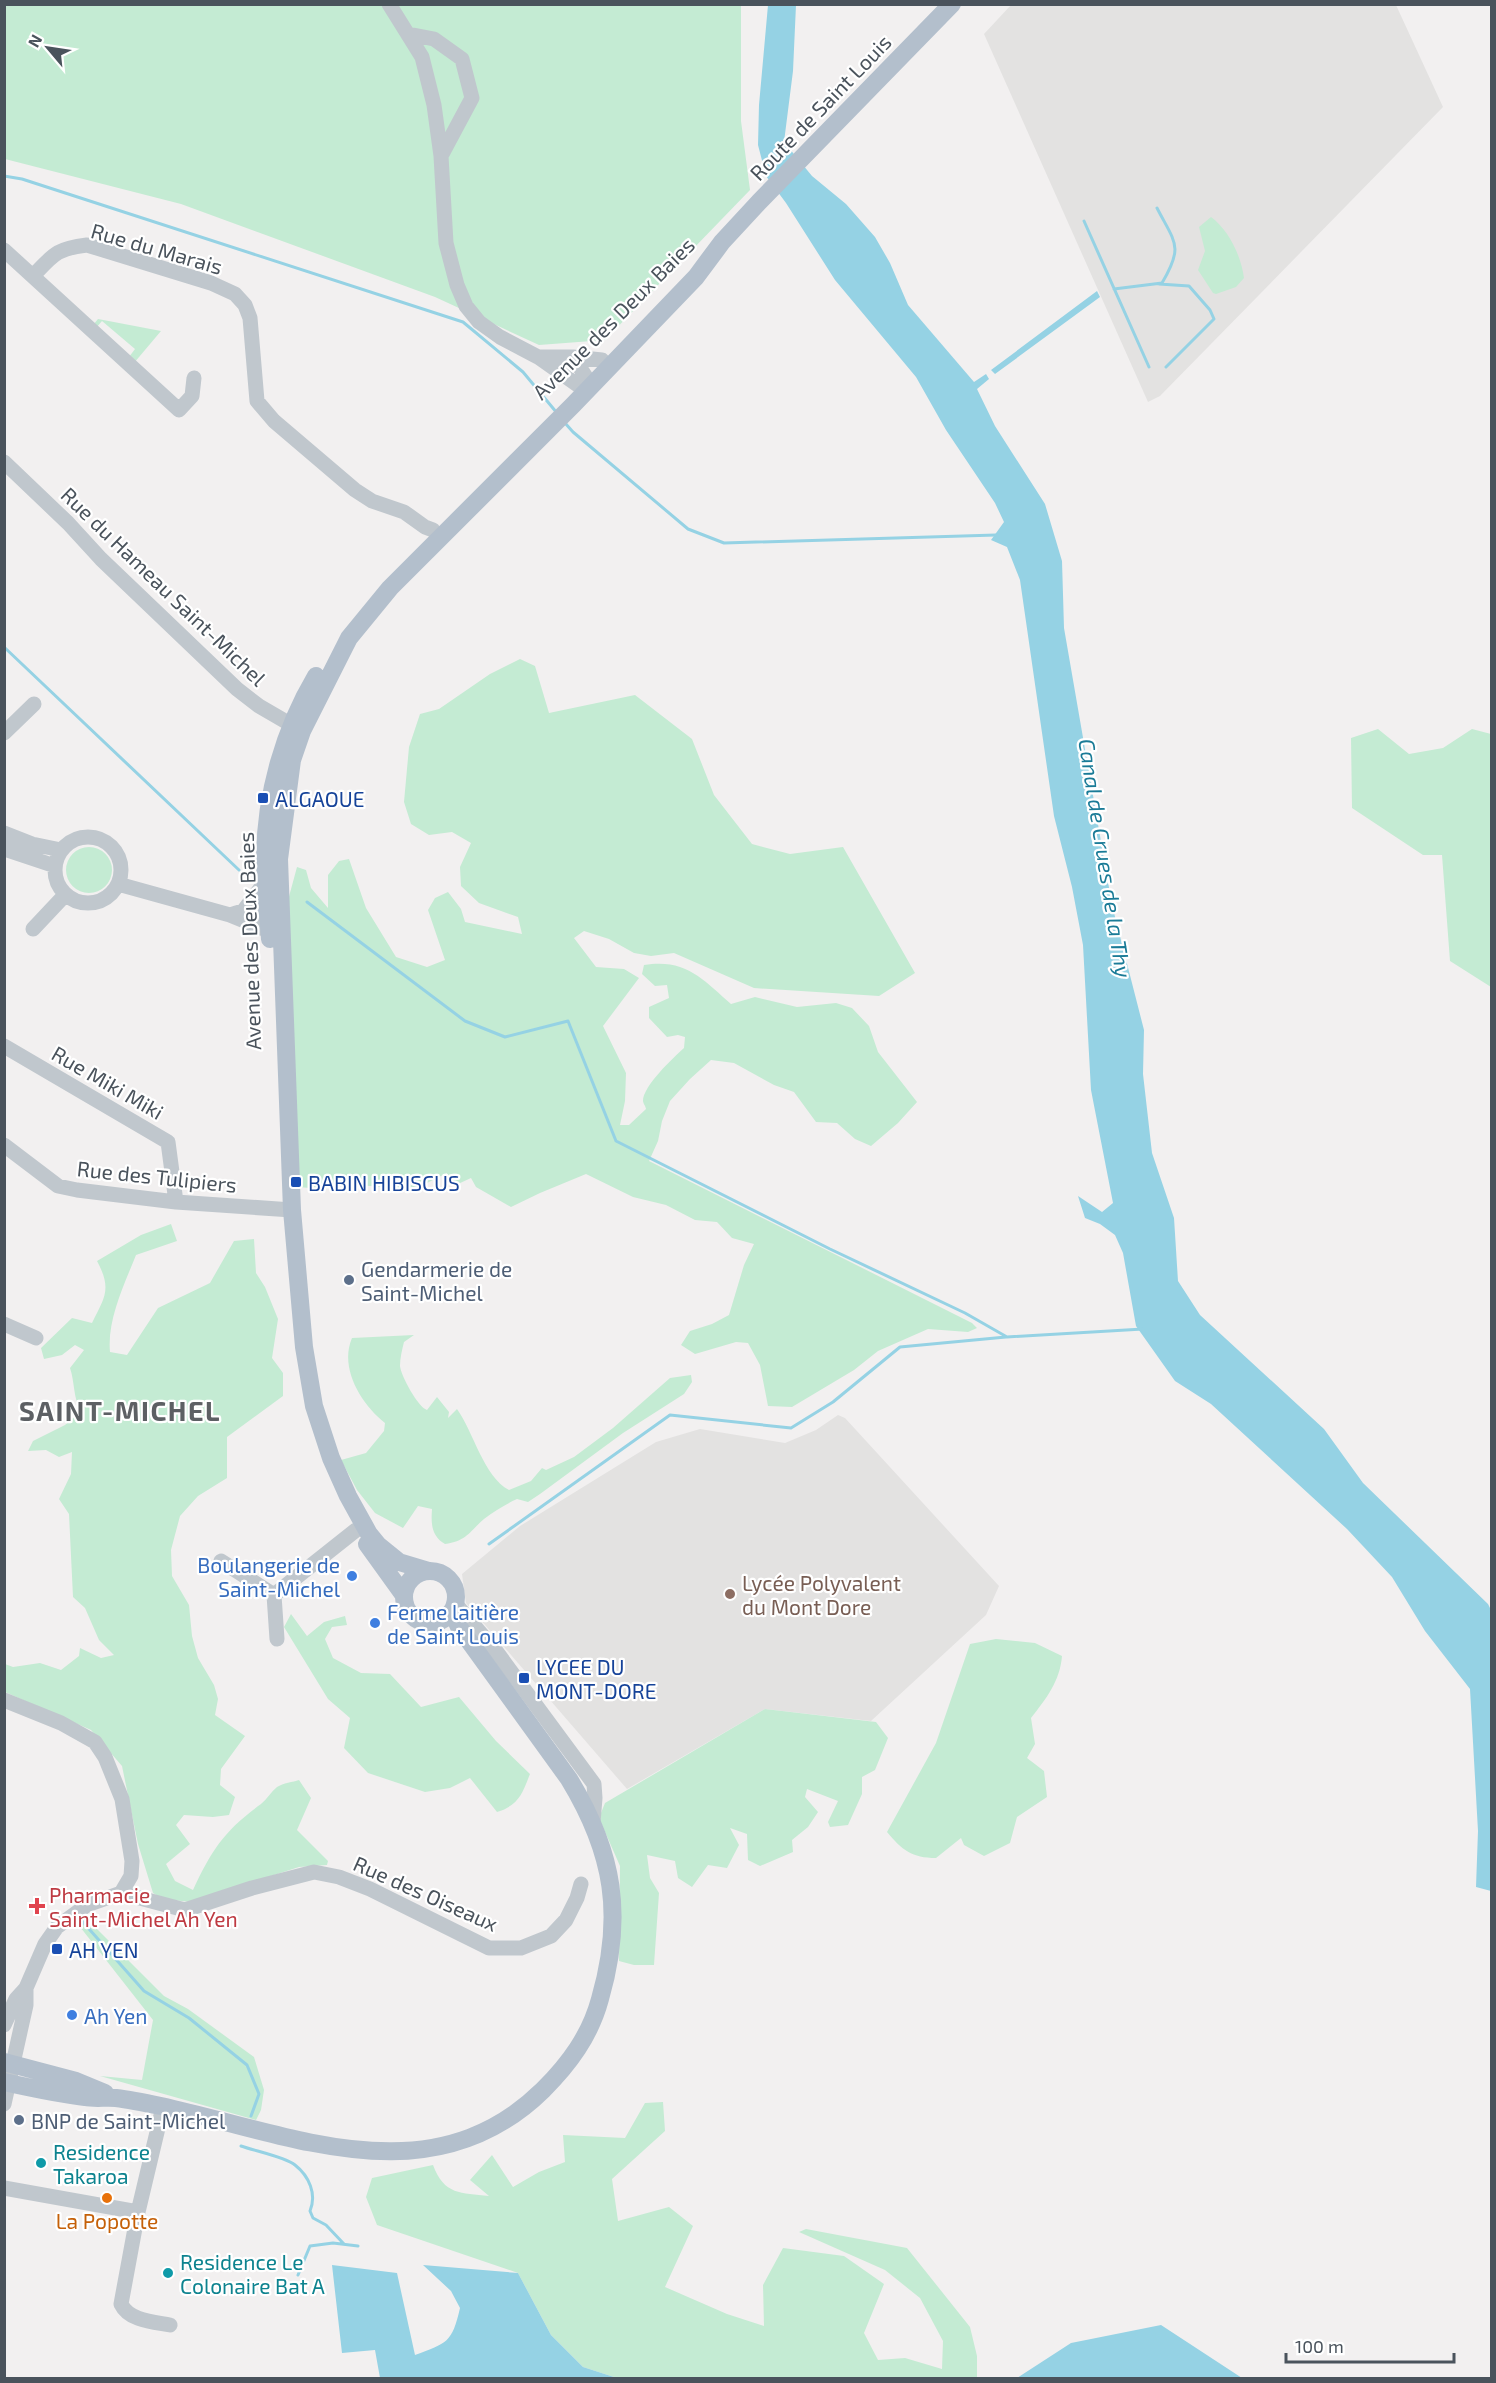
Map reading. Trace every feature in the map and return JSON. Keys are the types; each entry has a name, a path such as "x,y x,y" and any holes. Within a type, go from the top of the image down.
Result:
{"main road":[{"name":"Route de Saint Louis","path":"722,242 759,201 952,4"},
{"name":"Avenue des Deux Baies","path":"578,391 602,360 722,242"},
{"name":"Avenue des Deux Baies","path":"532,1728 489,1675 435,1623 419,1622 412,1617 404,1603 404,1594 356,1530 326,1471 305,1410 297,1365 290,1299 285,998 279,859 296,728 349,638 390,588 548,422 696,278 722,242"},
{"name":"Avenue des Deux Baies","path":"6,2083 87,2098 115,2098 163,2107 310,2144 347,2150 400,2152 451,2144 477,2135 518,2111 556,2077 591,2027 606,1980 613,1934 611,1889 603,1848 593,1823 569,1779 459,1627 454,1607 456,1594 450,1581 437,1572 399,1562 378,1545 369,1534 348,1496 314,1406 304,1347 288,1210 266,881 267,815 274,778 313,681 338,639 394,569 548,422"},
{"path":"404,1594 409,1580 415,1575 429,1571"},
{"path":"435,1623 442,1621 454,1607"},
{"name":"Avenue des Deux Baies","path":"8,2063 76,2081 115,2098"}],"street":[{"path":"389,4 422,57 434,105 441,156 446,243 457,285 466,306 479,322 500,337 538,357 578,391"},
{"path":"408,34 434,39 462,59 472,98 441,156"},
{"name":"Rue du Marais","path":"33,276 54,254 66,248 87,246 211,284 235,294 245,305 250,318 257,401 274,422 364,496 404,512 433,530"},
{"path":"4,250 179,410 192,396 194,378"},
{"path":"538,357 602,360"},
{"path":"573,357 578,391"},
{"name":"Rue du Hameau Saint-Michel","path":"4,462 237,689 296,728"},
{"path":"4,733 34,704"},
{"path":"4,833 32,844 61,850"},
{"path":"89,837 103,841 116,853 120,863 118,884 112,893 104,900 93,903 74,901 65,895 58,887 55,877 55,866 61,850 79,838 89,837"},
{"path":"4,849 55,866"},
{"path":"237,912 266,881"},
{"path":"118,884 237,912 259,911 269,924 276,928 279,986 285,998"},
{"path":"33,929 65,895"},
{"name":"Rue Miki Miki","path":"4,1046 168,1142 176,1202"},
{"name":"Rue des Tulipiers","path":"4,1145 58,1186 90,1193 176,1202 288,1210"},
{"path":"4,1324 36,1338"},
{"path":"274,1595 356,1530"},
{"path":"221,1561 274,1595"},
{"path":"274,1595 277,1639"},
{"path":"454,1607 496,1651 594,1784 593,1823"},
{"path":"4,1700 86,1735 104,1754 122,1799 132,1876 121,1893 87,1905 57,1927 16,1993 4,2025"},
{"name":"Rue des Oiseaux","path":"121,1893 185,1910 252,1888 314,1872 339,1877 370,1889 489,1948 521,1948 551,1936 566,1920 581,1884"},
{"path":"4,2104 8,2063 26,2005 16,1993"},
{"path":"163,2107 138,2212 121,2304 127,2313 134,2317 170,2325"},
{"path":"4,2188 138,2212"}],"shaded area":[{"path":"1011,5 1396,5 1443,107 1160,396 1148,402 984,34"},
{"name":"Lycée Polyvalent du Mont Dore","path":"838,1415 845,1418 999,1586 986,1615 871,1721 765,1709 627,1789 466,1603 462,1574 520,1526 656,1442 700,1429 785,1443 816,1430"}],"green space":[{"path":"4,5 741,5 741,121 750,190 605,340 539,345 435,297 181,204 5,159"},
{"path":"1211,217 1233,244 1244,278 1236,287 1216,294 1198,270 1205,251 1199,227"},
{"path":"98,319 161,331 134,363 129,357 135,349 102,321 96,328 93,325"},
{"path":"520,659 535,666 549,713 635,695 692,739 714,795 752,844 790,854 843,847 915,973 879,996 754,988 674,953 651,956 634,953 609,939 584,931 574,938 596,967 624,969 639,978 603,1026 626,1073 625,1101 620,1125 629,1125 646,1109 643,1101 648,1088 659,1073 684,1048 685,1037 678,1035 667,1037 649,1018 649,1007 669,998 667,985 655,986 642,974 644,965 671,965 692,972 731,1004 755,997 797,1007 836,1003 852,1008 869,1026 878,1052 917,1102 898,1123 871,1146 855,1139 837,1123 816,1122 794,1092 774,1085 734,1063 711,1060 670,1101 662,1121 658,1141 649,1161 972,1323 977,1328 968,1332 928,1329 878,1351 854,1370 792,1407 768,1406 760,1365 748,1343 736,1342 695,1354 681,1345 690,1331 712,1324 729,1315 744,1265 754,1244 732,1238 717,1222 695,1220 666,1205 633,1197 586,1174 511,1207 476,1187 471,1178 458,1184 446,1180 447,1173 415,1189 340,1184 322,1189 298,1187 287,904 297,867 306,870 311,888 328,908 328,875 339,861 349,859 366,908 396,957 427,967 445,960 428,910 435,898 448,892 461,909 465,922 522,934 518,917 479,903 461,886 460,867 471,843 452,832 429,835 411,824 404,802 409,747 420,714 439,709 490,674"},
{"path":"1378,729 1409,754 1443,748 1472,729 1491,734 1491,987 1450,961 1442,855 1423,855 1352,808 1351,738"},
{"path":"89,847 105,854 112,870 105,886 89,893 73,886 66,870 73,854"},
{"path":"171,1224 177,1241 136,1255 114,1315 110,1352 127,1355 158,1308 210,1283 234,1241 254,1239 256,1273 265,1287 278,1319 272,1358 283,1373 283,1396 227,1437 227,1478 198,1496 180,1516 171,1550 172,1576 189,1605 192,1636 198,1658 214,1685 218,1699 215,1715 245,1736 221,1769 220,1785 235,1797 229,1815 213,1817 184,1815 176,1825 190,1844 166,1864 175,1881 193,1890 213,1852 229,1832 277,1787 299,1780 311,1798 297,1830 328,1861 327,1865 299,1867 191,1902 163,1899 153,1893 138,1844 122,1766 91,1730 5,1692 5,1664 13,1667 40,1663 61,1670 79,1656 80,1648 101,1658 114,1655 99,1640 85,1608 73,1597 69,1514 59,1499 71,1474 72,1452 59,1457 46,1450 28,1451 33,1441 65,1425 81,1411 70,1368 84,1350 75,1345 62,1355 44,1359 41,1348 72,1318 92,1323 105,1293 102,1271 97,1261 141,1235"},
{"path":"414,1335 404,1342 400,1363 403,1377 410,1391 427,1410 437,1397 449,1412 448,1418 457,1409 493,1475 509,1490 531,1481 542,1468 546,1470 574,1457 613,1428 670,1378 691,1375 692,1382 684,1394 623,1433 528,1502 517,1499 513,1501 488,1516 468,1535 458,1541 445,1544 434,1533 432,1509 418,1506 403,1528 375,1513 357,1490 341,1460 366,1453 384,1431 385,1423 361,1396 350,1373 348,1361 352,1338"},
{"path":"291,1614 307,1636 324,1622 345,1616 347,1625 332,1627 325,1639 333,1658 361,1673 390,1674 421,1707 459,1697 496,1741 530,1774 519,1798 510,1806 497,1812 470,1778 450,1788 425,1792 368,1773 344,1748 350,1718 328,1699 284,1627"},
{"path":"996,1639 1035,1643 1062,1656 1055,1682 1031,1718 1035,1744 1027,1758 1044,1771 1047,1797 1017,1817 1010,1843 984,1856 964,1845 961,1838 936,1858 914,1855 898,1844 887,1832 936,1743 970,1644"},
{"path":"765,1709 876,1722 888,1738 875,1770 862,1777 862,1794 848,1825 830,1827 828,1822 838,1801 807,1789 805,1797 818,1812 808,1827 792,1840 793,1852 760,1866 748,1860 747,1834 730,1828 739,1845 727,1868 708,1865 692,1887 678,1878 675,1861 647,1855 650,1878 659,1893 654,1965 634,1965 619,1961 620,1866 599,1818 605,1803"},
{"path":"87,1919 164,1996 188,2009 254,2057 264,2090 261,2110 256,2120 100,2076 142,2080 153,2020 77,1923"},
{"path":"663,2102 665,2131 612,2179 618,2221 669,2207 693,2226 665,2287 727,2314 764,2326 763,2285 783,2248 844,2256 884,2284 864,2333 878,2360 905,2358 942,2369 943,2341 920,2298 885,2270 799,2232 806,2229 907,2248 970,2327 977,2356 977,2378 617,2378 583,2367 551,2335 518,2273 377,2225 366,2197 372,2178 433,2165 442,2182 455,2191 489,2196 470,2180 492,2155 513,2187 539,2172 565,2162 563,2135 625,2138 645,2103"}],"water":[{"name":"Canal de Crues de la Thy","path":"768,5 796,5 793,71 784,142 812,176 846,204 875,237 890,263 908,305 974,382 986,374 989,379 977,389 995,426 1045,504 1062,561 1064,628 1112,905 1144,1030 1143,1074 1152,1153 1174,1218 1178,1281 1200,1315 1324,1429 1363,1483 1488,1604 1491,1610 1491,1891 1476,1887 1478,1831 1470,1689 1425,1631 1392,1577 1347,1529 1211,1404 1175,1381 1136,1326 1123,1253 1115,1235 1100,1224 1085,1218 1078,1196 1102,1212 1113,1203 1091,1090 1083,945 1072,887 1054,816 1020,580 1007,547 991,540 1004,522 995,503 946,430 916,377 835,280 766,176 758,145 759,105"},
{"path":"1097,291 1100,297 995,374 991,370"},
{"path":"332,2265 397,2273 415,2355 434,2348 451,2335 460,2308 451,2291 423,2265 518,2273 551,2335 583,2367 617,2378 380,2378 375,2350 342,2353"},
{"path":"1161,2325 1242,2378 1017,2378 1071,2343"}],"waterway":[{"path":"4,176 22,179 463,322 523,372 557,413"},
{"path":"1114,289 1162,283 1169,271 1175,252 1174,245 1157,208"},
{"path":"1084,221 1149,367"},
{"path":"1159,284 1189,286 1210,310 1214,319 1166,367"},
{"path":"565,423 688,529 724,543 996,535"},
{"path":"4,647 239,870"},
{"path":"307,902 465,1021 505,1037 568,1021 616,1141 830,1249 965,1313 1007,1337 1143,1329"},
{"path":"489,1544 670,1415 791,1428 833,1402 900,1347 1006,1337"},
{"path":"82,1921 144,1991 189,2018 247,2065 259,2094 251,2116"},
{"path":"241,2146 284,2159 300,2169 308,2180 312,2192 310,2211 313,2218 326,2225 344,2244"},
{"path":"298,2275 310,2246 333,2243 358,2246"}],"place":[{"name":"ALGAOUE","path":"263,798"},
{"name":"BABIN HIBISCUS","path":"296,1182"},
{"name":"Gendarmerie de Saint-Michel","path":"349,1280"},
{"name":"Boulangerie de Saint-Michel","path":"352,1576"},
{"name":"Lycée Polyvalent du Mont Dore","path":"730,1594"},
{"name":"Ferme laitière de Saint Louis","path":"375,1623"},
{"name":"LYCEE DU MONT-DORE","path":"524,1678"},
{"name":"Pharmacie Saint-Michel Ah Yen","path":"37,1906"},
{"name":"AH YEN","path":"57,1949"},
{"name":"Ah Yen","path":"72,2015"},
{"name":"BNP de Saint-Michel","path":"19,2120"},
{"name":"Residence Takaroa","path":"41,2163"},
{"name":"La Popotte","path":"107,2198"},
{"name":"Residence Le Colonaire Bat A","path":"168,2273"}],"district":[{"name":"SAINT-MICHEL","path":"120,1410"}]}
